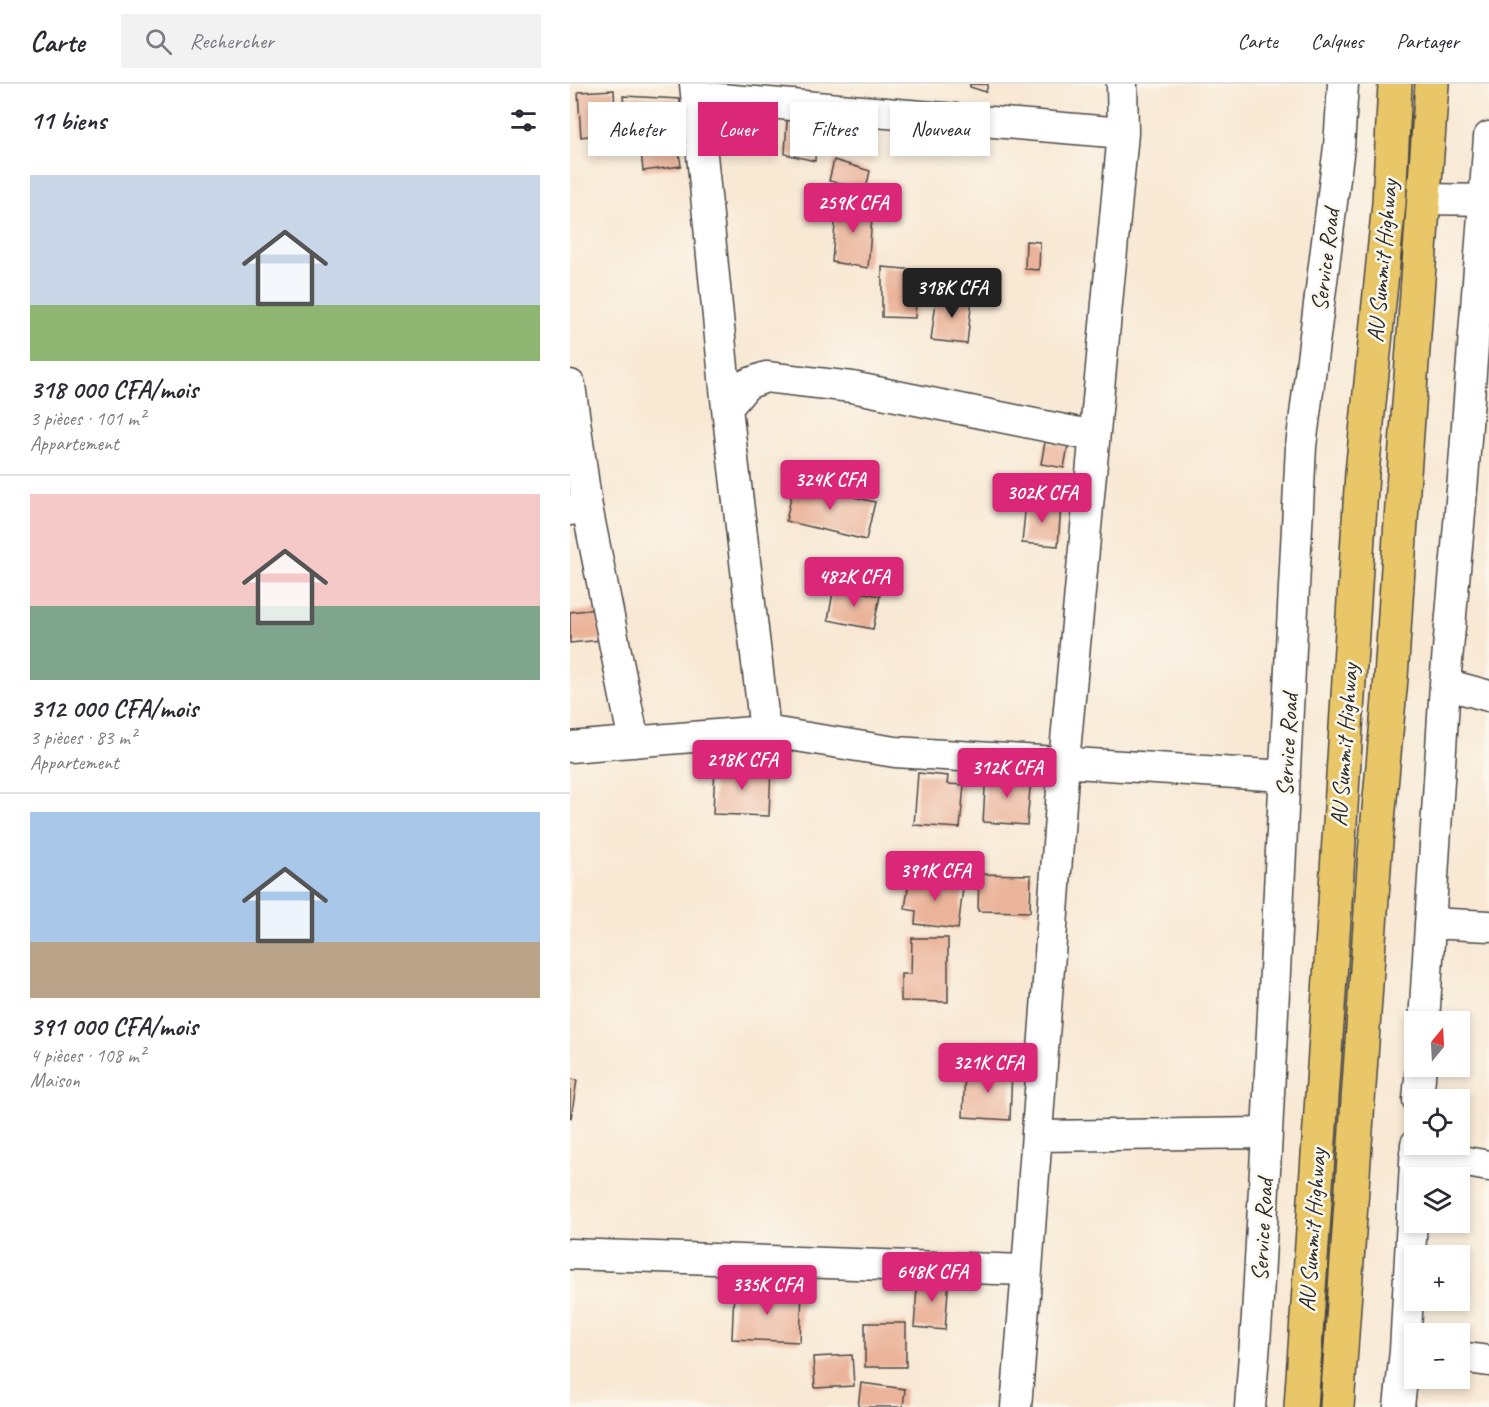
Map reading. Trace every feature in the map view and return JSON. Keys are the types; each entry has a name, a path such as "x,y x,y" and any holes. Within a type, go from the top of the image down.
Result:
{"main road":[{"name":"AU Summit Highway","path":"1301,1407 1362,473 1389,203 1395,84"},
{"name":"AU Summit Highway","path":"1337,1407 1432,84"}],"street":[{"path":"1016,1407 1064,762 1123,133 1122,84"},
{"name":"Service Road","path":"1250,1407 1268,1133 1301,446 1339,147 1343,84"},
{"path":"765,731 727,408 696,91 1123,133"},
{"path":"1425,1011 1445,684 1476,478 1489,137"},
{"path":"1424,199 1487,200"},
{"path":"727,408 747,384 766,377 852,387 1095,436"},
{"path":"570,385 579,509 634,742"},
{"path":"1445,684 1489,696"},
{"path":"570,747 765,731 895,752 1285,776"},
{"path":"1430,923 1489,926"},
{"path":"1037,1136 1268,1133"},
{"path":"1411,1323 1415,1155"},
{"path":"1441,1155 1489,1166"},
{"path":"570,1254 1027,1270"},
{"path":"1470,1359 1489,1361"},
{"path":"1399,1407 1404,1382"}],"building":[{"path":"970,84 988,84 986,92 970,87"},
{"path":"614,90 615,102 588,102 588,136 581,137 578,92"},
{"path":"623,96 680,99 680,102 624,102"},
{"path":"787,120 790,120 790,155 785,154"},
{"path":"642,156 680,156 681,166 643,171"},
{"path":"794,156 815,156 815,161"},
{"path":"834,160 870,171 866,189 829,181"},
{"path":"837,200 873,205 868,268 832,262"},
{"path":"1026,241 1040,242 1039,270 1025,269"},
{"path":"882,267 917,270 915,318 882,317"},
{"path":"937,294 972,298 967,344 931,340"},
{"path":"1045,442 1068,446 1064,468 1041,464"},
{"path":"794,483 875,502 866,540 786,521"},
{"path":"1026,502 1061,505 1058,546 1022,543"},
{"path":"834,587 880,596 873,629 828,620"},
{"path":"597,609 601,640 570,643 570,612"},
{"path":"715,765 771,767 769,816 713,814"},
{"path":"986,772 1031,776 1027,825 983,822"},
{"path":"918,773 948,776 947,784 964,785 960,828 914,825"},
{"path":"931,872 952,875 951,887 963,888 958,929 915,924 916,911 905,909 909,881 929,884"},
{"path":"979,874 1031,875 1030,912 978,911"},
{"path":"912,938 948,938 948,1002 901,1001 901,974 911,974"},
{"path":"965,1067 1012,1070 1010,1120 963,1117"},
{"path":"570,1079 577,1080 571,1118 570,1118"},
{"path":"918,1276 949,1278 945,1330 914,1327"},
{"path":"734,1289 802,1292 800,1342 732,1339"},
{"path":"865,1323 906,1323 906,1367 865,1367"},
{"path":"852,1355 854,1386 815,1388 813,1357"},
{"path":"861,1383 905,1389 903,1407 858,1407"}]}
